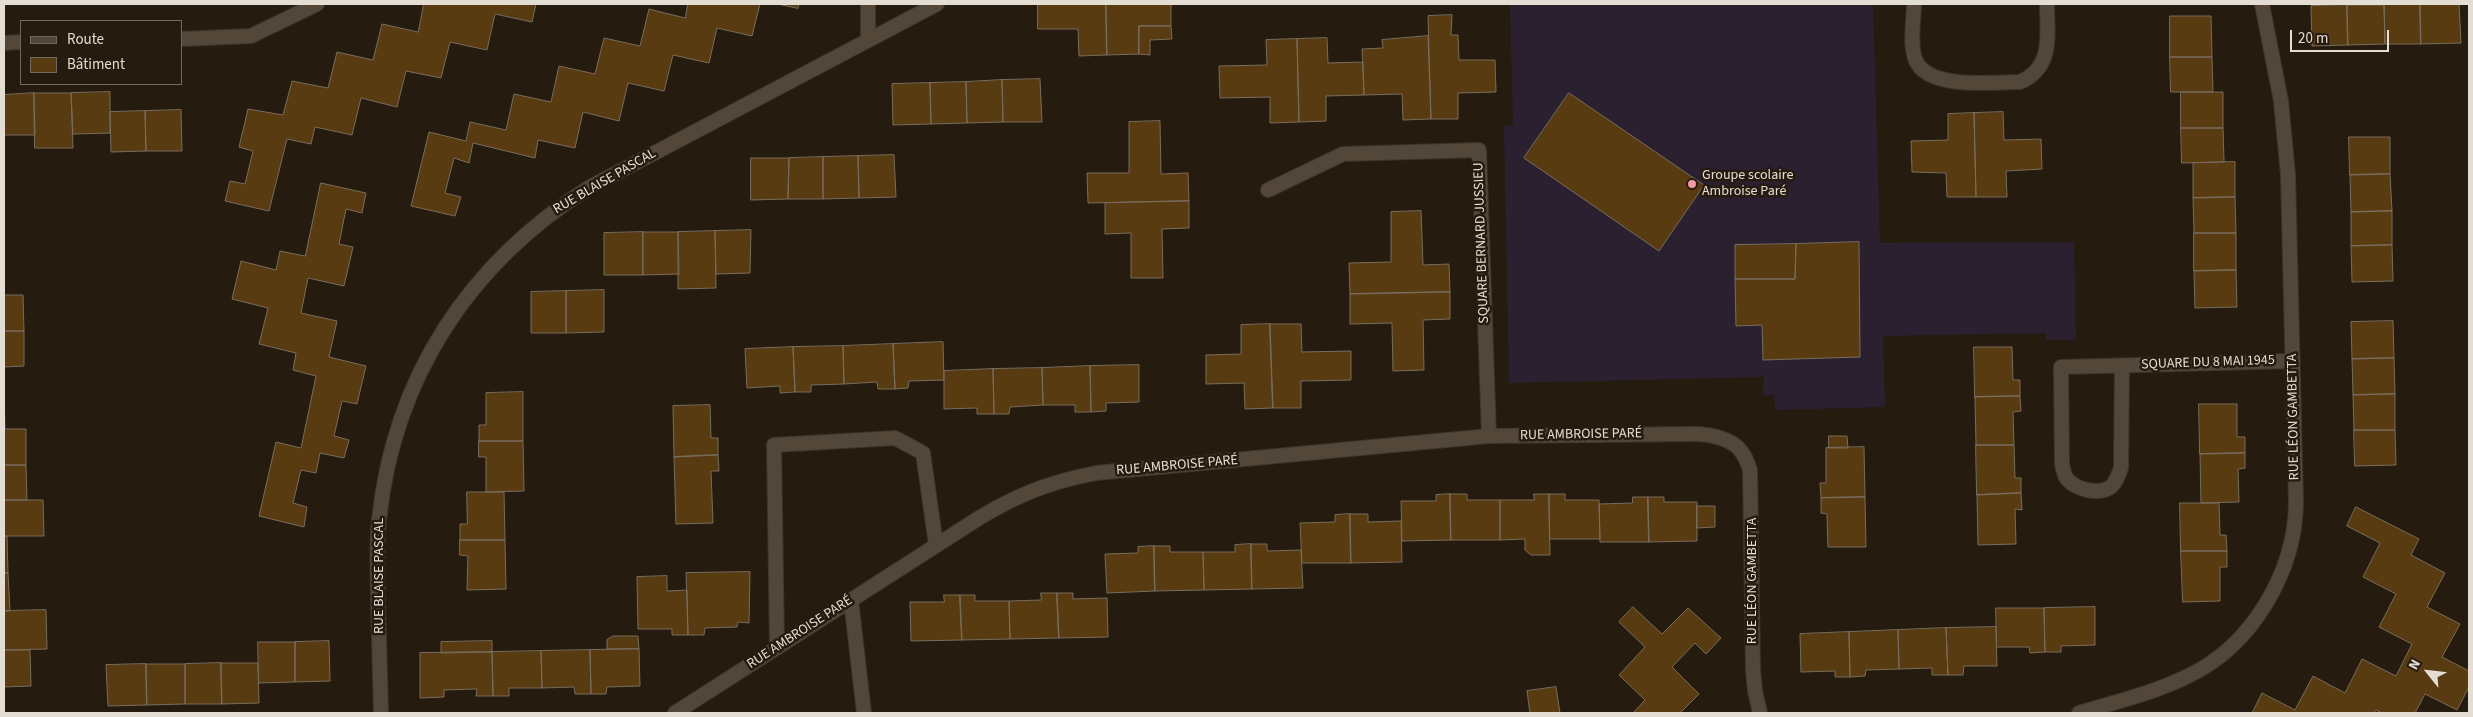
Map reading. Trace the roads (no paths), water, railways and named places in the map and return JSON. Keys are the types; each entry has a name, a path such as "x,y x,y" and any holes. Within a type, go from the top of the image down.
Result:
{"street":[{"path":"182,40 252,36 317,4"},
{"path":"868,4 868,40"},
{"name":"RUE BLAISE PASCAL","path":"381,713 377,549 385,476 400,422 423,368 437,341 467,294 501,256 544,218 570,200 626,167 937,4"},
{"path":"1914,4 1916,62 1926,74 1943,81 2020,82 2031,77 2041,66 2047,49 2047,4"},
{"name":"RUE LÉON GAMBETTA","path":"2079,713 2188,676 2210,664 2248,630 2262,610 2285,565 2296,520 2294,361 2286,137 2275,66 2262,4"},
{"path":"4,43 20,42"},
{"name":"SQUARE BERNARD JUSSIEU","path":"1268,190 1343,154 1479,150 1489,436"},
{"name":"SQUARE DU 8 MAI 1945","path":"2122,366 2121,468 2116,480 2109,488 2099,491 2086,490 2074,486 2066,478 2062,464 2062,367 2294,361"},
{"name":"RUE AMBROISE PARÉ","path":"674,713 1012,498 1040,486 1069,478 1096,473 1489,436 1711,434 1741,450"},
{"path":"777,647 774,445 895,438 923,453 936,545"},
{"name":"RUE LÉON GAMBETTA","path":"1741,450 1750,470 1752,491 1753,670 1760,713"},
{"path":"850,600 864,713"}],"place":[{"name":"Groupe scolaire Ambroise Paré","path":"1692,184"}]}
